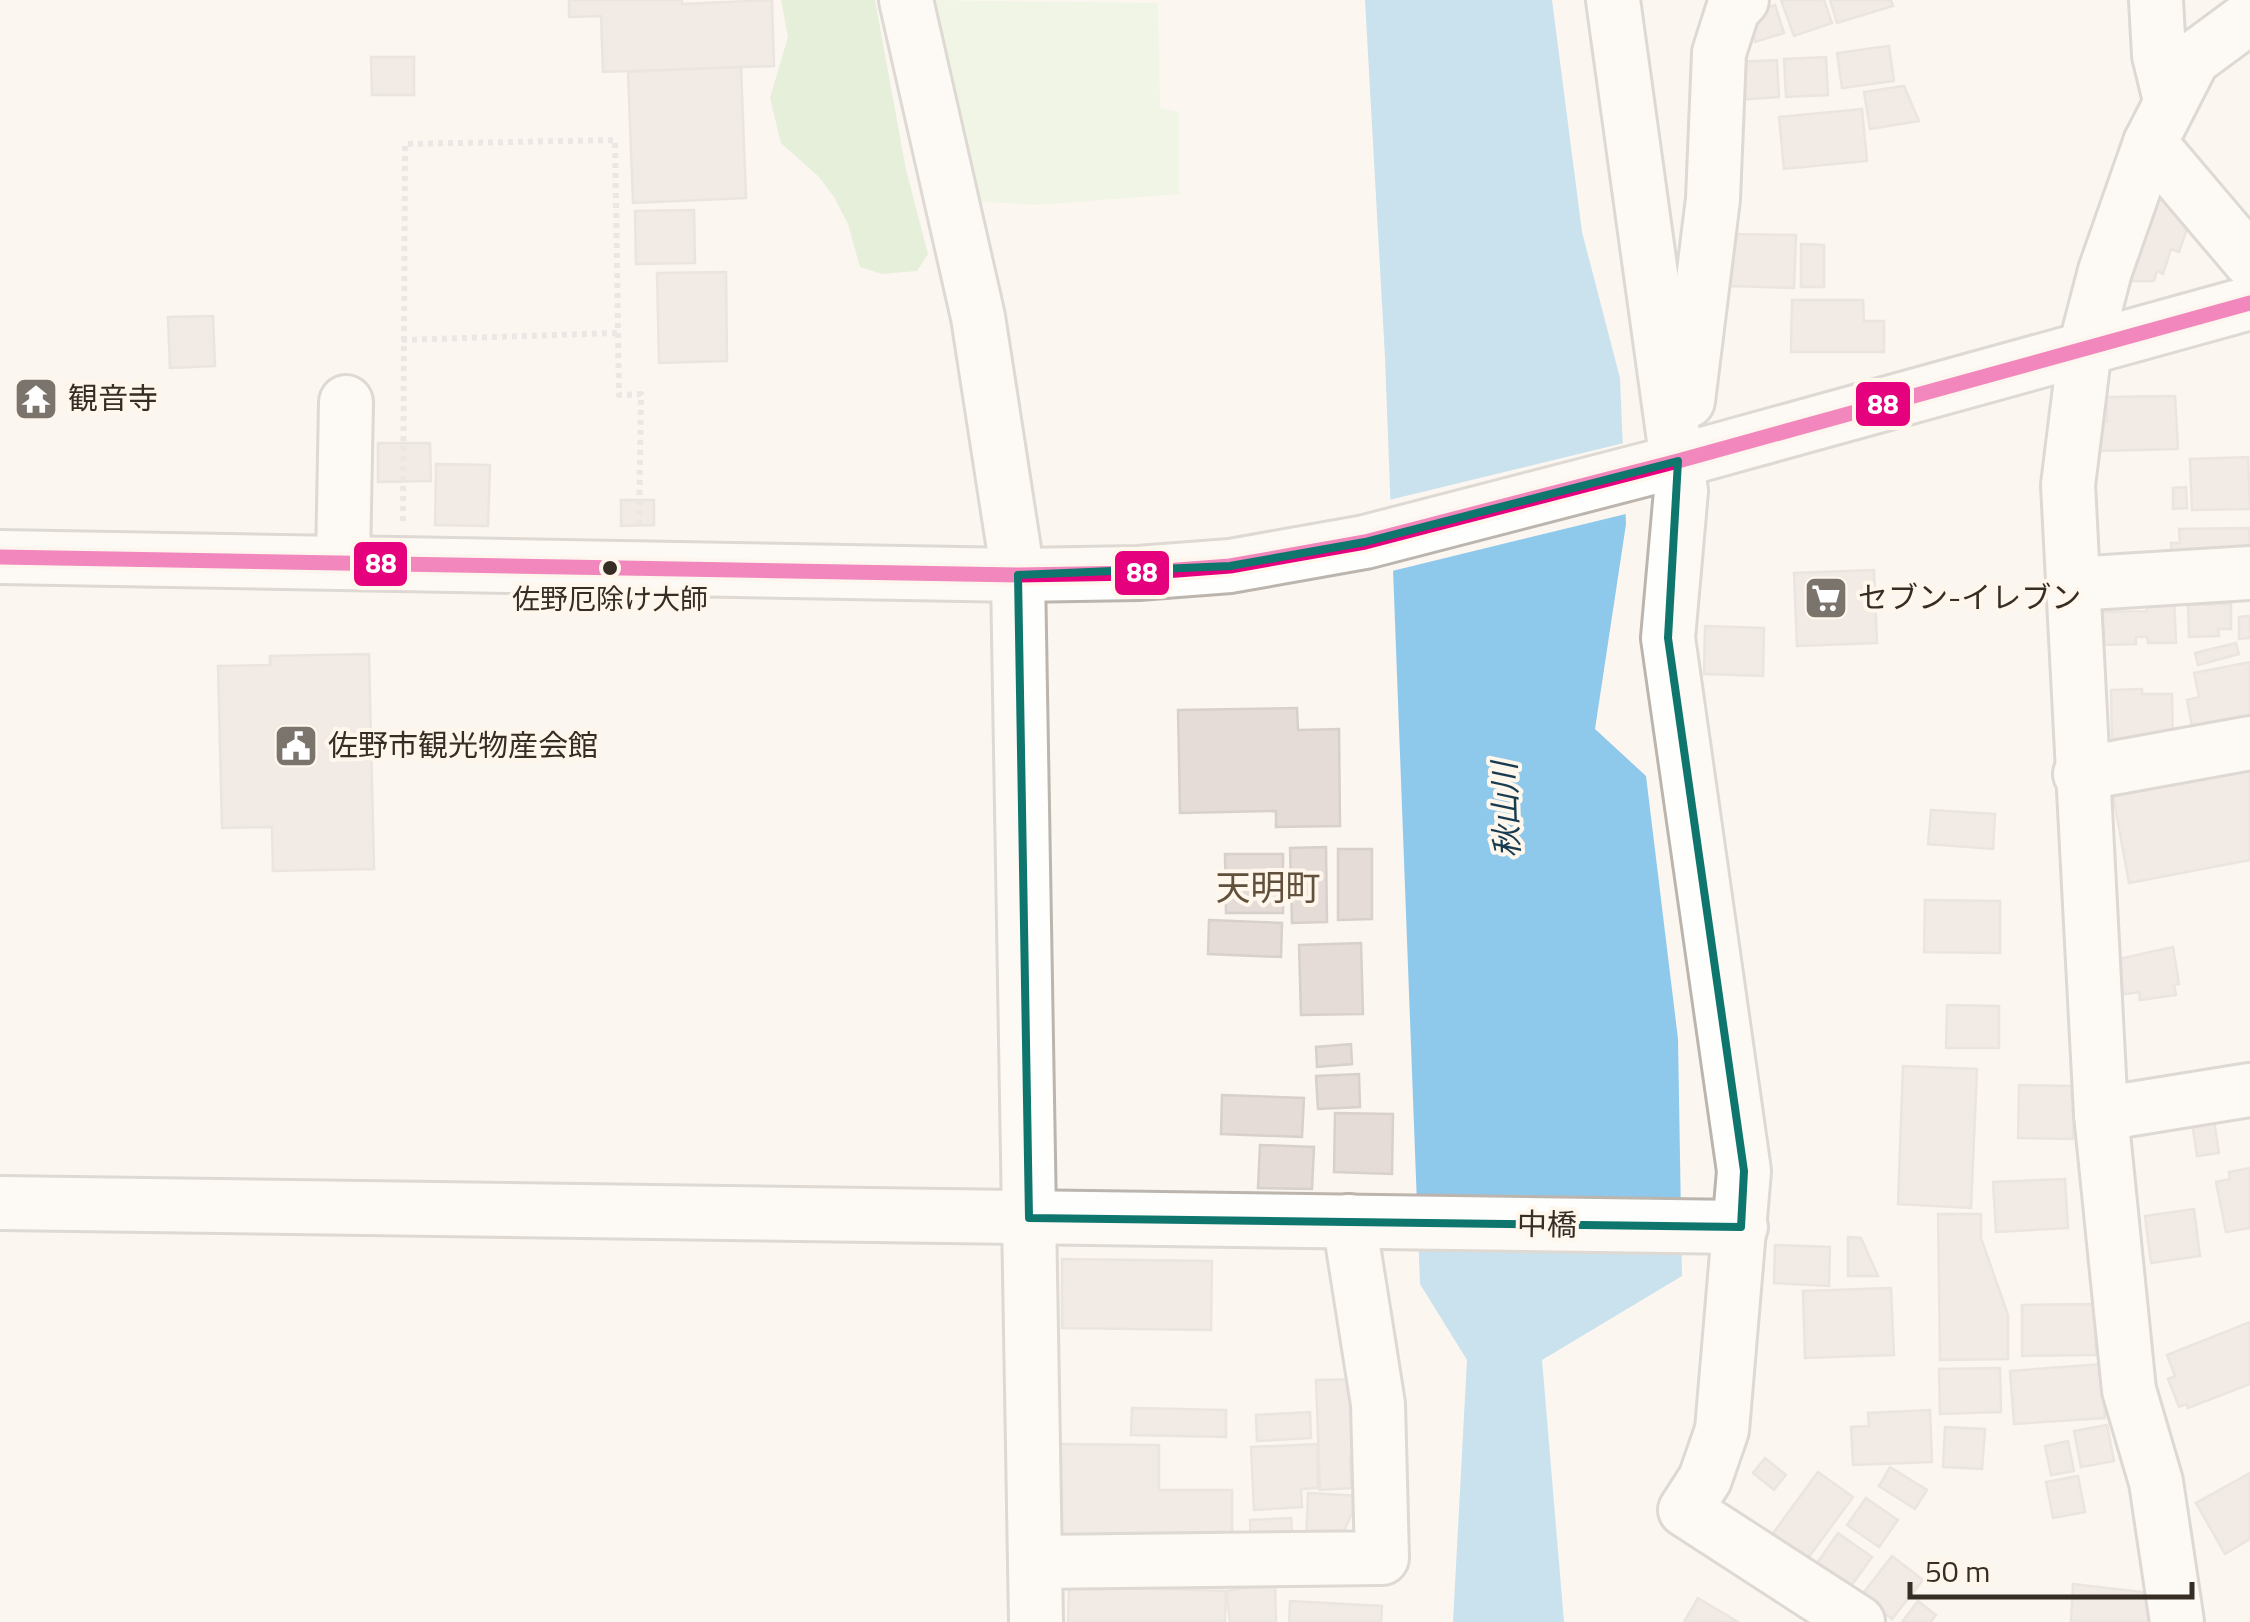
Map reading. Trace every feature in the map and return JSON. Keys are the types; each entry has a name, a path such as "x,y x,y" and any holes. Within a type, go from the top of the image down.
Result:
{"street":[{"path":"906,0 978,318 1018,575 1036,1622"},
{"path":"1614,0 1667,464 1681,492 1668,638 1744,1170 1727,1227 1722,1430 1705,1479 1685,1510 1858,1622"},
{"path":"1667,464 1714,199 1720,53 1733,9 1742,0"},
{"path":"2156,0 2160,122 2250,261"},
{"path":"2177,1622 2156,1482 2130,1390 2102,1114 2080,774 2068,485 2085,348 2105,270 2160,122 2193,59 2250,16"},
{"path":"0,557 1018,575 1138,573 1230,566 1365,542 1667,464 2250,303"},
{"path":"344,562 346,402"},
{"path":"2073,584 2250,573"},
{"path":"2080,774 2250,743"},
{"path":"2102,1114 2250,1090"},
{"name":"中橋","path":"0,1203 1727,1227"},
{"path":"1035,1562 1382,1558 1378,1404 1365,1222"}],"path":[{"path":"403,562 405,144 615,140 619,395 641,394 638,567"},
{"path":"402,340 618,332"}],"highlighted area":[{"path":"1678,461 1668,638 1744,1171 1741,1227 1029,1218 1018,575 1230,566 1365,542"}],"green space":[{"path":"781,0 875,0 906,170 928,254 917,271 882,274 860,267 848,224 834,197 819,177 781,143 770,98 788,37"},
{"path":"927,0 1158,3 1160,108 1179,112 1179,194 1037,205 971,201"}],"water":[{"name":"秋山川","path":"1365,0 1552,0 1582,232 1620,378 1626,524 1595,729 1646,776 1678,1039 1682,1276 1542,1360 1564,1622 1453,1622 1467,1360 1420,1284 1385,357"}],"pier":[{"path":"1628,442 1630,513 1388,572 1385,501"}],"building":[{"path":"569,0 682,0 682,4 772,0 774,66 603,72 601,16 569,17"},
{"path":"1781,0 1824,0 1832,23 1794,36"},
{"path":"1830,0 1891,0 1893,6 1837,23"},
{"path":"1775,5 1784,33 1755,42 1746,14"},
{"path":"1889,46 1894,81 1842,88 1837,53"},
{"path":"371,57 414,57 414,95 372,95"},
{"path":"1826,57 1828,95 1786,97 1784,59"},
{"path":"1777,60 1779,97 1737,100 1735,62"},
{"path":"741,67 746,198 633,203 628,72"},
{"path":"1904,86 1919,121 1870,129 1864,92"},
{"path":"1862,109 1867,161 1784,169 1779,117"},
{"path":"2153,197 2192,214 2179,252 2171,249 2163,274 2157,271 2154,281 2124,281"},
{"path":"694,210 695,263 636,264 635,211"},
{"path":"1729,234 1796,235 1794,288 1728,286"},
{"path":"1801,244 1824,245 1824,287 1801,287"},
{"path":"726,272 727,361 659,363 657,273"},
{"path":"1792,300 1863,300 1864,321 1884,321 1884,352 1791,352"},
{"path":"213,316 215,366 170,368 168,317"},
{"path":"2175,396 2178,449 2097,451 2096,421 2107,421 2106,397"},
{"path":"378,443 430,443 431,481 378,482"},
{"path":"2248,457 2250,509 2192,510 2190,459"},
{"path":"436,464 490,465 488,526 435,525"},
{"path":"2186,487 2187,508 2173,509 2173,488"},
{"path":"621,500 654,500 654,525 621,526"},
{"path":"2249,528 2250,562 2172,561 2171,543 2180,543 2179,529"},
{"path":"1874,570 1877,643 1797,646 1794,573"},
{"path":"2147,599 2174,599 2176,643 2148,643 2147,637 2136,637 2136,644 2102,645 2101,612 2147,611"},
{"path":"2231,604 2231,629 2218,629 2219,636 2189,637 2188,605"},
{"path":"2250,616 2250,638 2239,639 2239,617"},
{"path":"1705,626 1764,628 1763,676 1704,674"},
{"path":"2236,643 2239,654 2198,665 2195,653"},
{"name":"佐野市観光物産会館","path":"369,654 374,869 273,871 272,827 222,828 218,666 270,665 270,656"},
{"path":"2250,662 2250,720 2193,731 2187,700 2199,697 2194,673"},
{"path":"2142,689 2142,694 2172,694 2173,738 2112,739 2111,690"},
{"path":"1297,708 1298,730 1339,729 1340,826 1276,827 1276,811 1180,813 1178,710"},
{"path":"2250,769 2250,860 2129,883 2113,795"},
{"path":"1931,810 1995,814 1993,849 1928,844"},
{"path":"1326,847 1327,922 1292,923 1290,848"},
{"path":"1338,849 1372,849 1372,919 1338,920"},
{"path":"1225,854 1283,854 1283,913 1226,913"},
{"path":"1925,900 2000,901 2000,953 1924,952"},
{"path":"1209,920 1282,923 1281,957 1208,954"},
{"path":"1361,943 1363,1014 1301,1015 1299,945"},
{"path":"2173,947 2179,984 2174,985 2176,995 2140,1000 2139,992 2119,995 2114,960"},
{"path":"1947,1005 1999,1006 1999,1048 1946,1048"},
{"path":"1351,1044 1352,1064 1317,1067 1316,1047"},
{"path":"1903,1066 1977,1069 1971,1208 1898,1204"},
{"path":"1359,1074 1360,1107 1318,1109 1316,1076"},
{"path":"2019,1085 2074,1086 2073,1139 2018,1138"},
{"path":"1222,1095 1304,1098 1302,1137 1221,1134"},
{"path":"1335,1113 1393,1114 1392,1174 1334,1172"},
{"path":"2214,1120 2219,1153 2197,1156 2192,1123"},
{"path":"1260,1145 1314,1147 1312,1189 1258,1188"},
{"path":"2250,1168 2250,1228 2226,1232 2216,1182 2230,1179 2229,1172"},
{"path":"2065,1179 2068,1228 1996,1232 1993,1182"},
{"path":"2194,1209 2200,1256 2151,1263 2145,1216"},
{"path":"1938,1214 1981,1214 1981,1238 2008,1315 2008,1359 1940,1360"},
{"path":"1848,1237 1861,1238 1878,1276 1848,1276"},
{"path":"1775,1245 1830,1247 1829,1286 1774,1283"},
{"path":"1062,1259 1212,1261 1211,1330 1062,1328"},
{"path":"1891,1288 1894,1355 1805,1358 1803,1291"},
{"path":"2095,1304 2096,1355 2022,1356 2022,1305"},
{"path":"2250,1322 2250,1384 2188,1408 2187,1404 2179,1407 2168,1379 2175,1376 2167,1355"},
{"path":"2102,1364 2105,1418 2014,1424 2010,1371"},
{"path":"2000,1368 2001,1412 1940,1414 1939,1369"},
{"path":"1367,1379 1369,1458 1350,1459 1351,1488 1320,1490 1316,1380"},
{"path":"1132,1408 1226,1410 1226,1437 1131,1435"},
{"path":"1930,1410 1932,1462 1853,1465 1851,1427 1869,1426 1868,1413"},
{"path":"1310,1412 1311,1438 1257,1441 1256,1415"},
{"path":"2107,1425 2114,1461 2081,1467 2074,1431"},
{"path":"1945,1427 1985,1429 1982,1469 1943,1467"},
{"path":"2068,1441 2074,1471 2051,1475 2045,1446"},
{"path":"1056,1444 1159,1445 1159,1490 1232,1490 1232,1539 1056,1538"},
{"path":"1317,1444 1318,1488 1301,1489 1302,1507 1254,1510 1251,1447"},
{"path":"1765,1458 1786,1475 1774,1490 1753,1473"},
{"path":"1890,1467 1927,1490 1915,1509 1879,1486"},
{"path":"1818,1472 1853,1497 1806,1561 1771,1536"},
{"path":"2250,1473 2250,1539 2225,1554 2196,1503"},
{"path":"2078,1476 2085,1512 2053,1518 2046,1482"},
{"path":"1308,1493 1360,1496 1338,1544 1306,1542"},
{"path":"1866,1498 1898,1520 1879,1547 1847,1525"},
{"path":"1291,1518 1293,1549 1251,1551 1250,1520"},
{"path":"1838,1533 1872,1557 1846,1593 1813,1569"},
{"path":"1892,1556 1923,1580 1892,1619 1861,1596"},
{"path":"1275,1583 1276,1622 1230,1622 1226,1591"},
{"path":"2073,1584 2160,1594 2157,1622 2071,1622"},
{"path":"1069,1586 1226,1591 1225,1622 1068,1622"},
{"path":"1698,1598 1738,1622 1684,1622"},
{"path":"1290,1601 1382,1606 1381,1622 1289,1622"},
{"path":"1918,1601 1936,1615 1931,1622 1902,1622"}],"transit line":[{"name":"88","path":"0,557 1018,575 1138,573 1230,566 1365,542 1678,461 2250,303"}],"place":[{"name":"観音寺","path":"36,399"},
{"name":"佐野厄除け大師","path":"610,568"},
{"name":"セブン-イレブン","path":"1826,598"},
{"name":"佐野市観光物産会館","path":"296,746"}],"district":[{"name":"天明町","path":"1268,888"}]}
